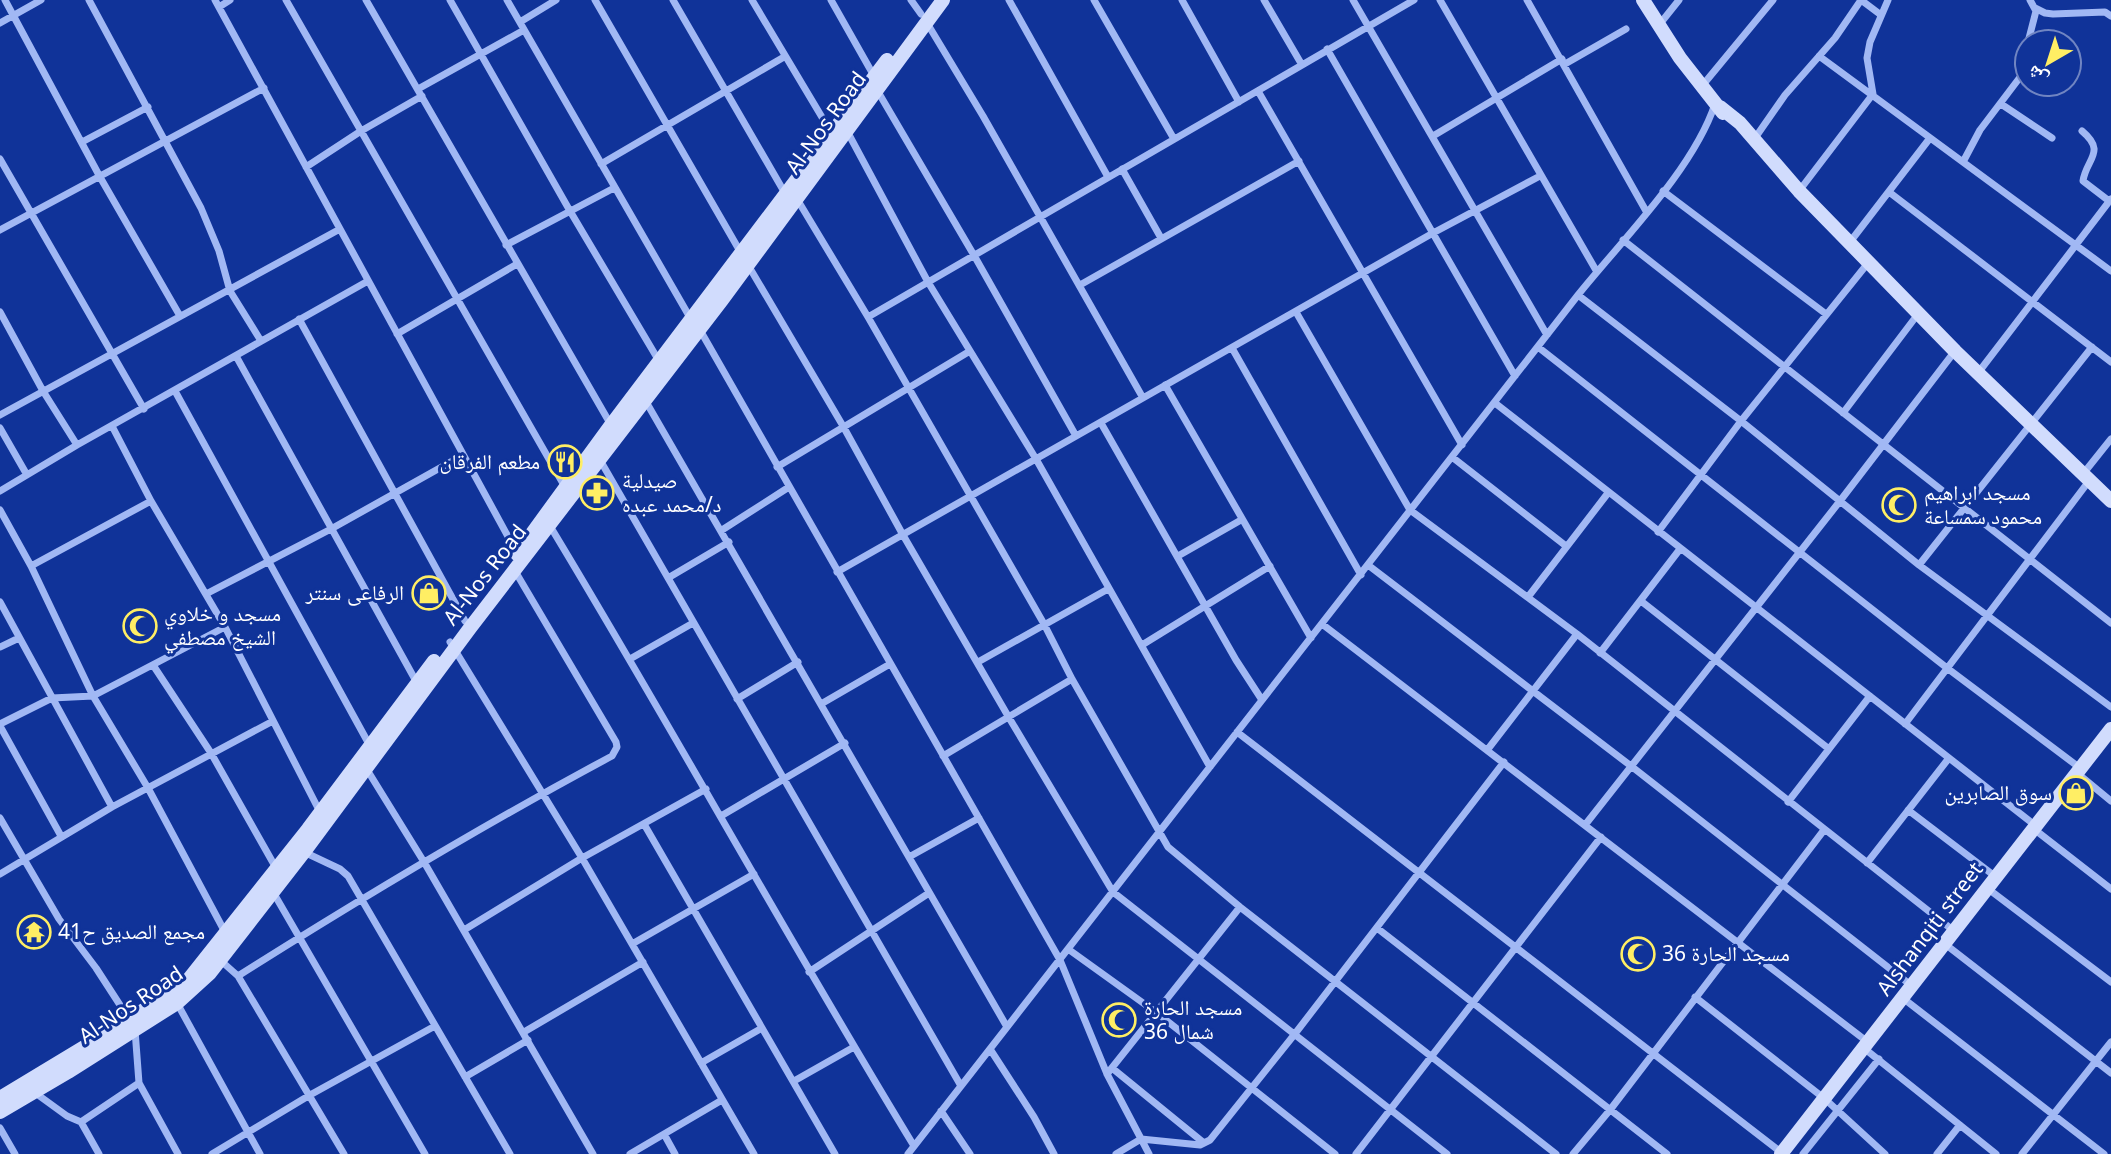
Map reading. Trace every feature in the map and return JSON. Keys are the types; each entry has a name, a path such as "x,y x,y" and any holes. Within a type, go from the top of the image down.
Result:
{"main road":[{"name":"Al-Nos Road","path":"924,18 931,0"},
{"name":"Al-Nos Road","path":"0,1112 132,1025 188,980 321,813 417,683 515,571 550,526 645,399 695,325 924,18 943,0"},
{"path":"1643,0 1658,26 1702,86 1750,145 1780,171"},
{"path":"1718,105 1755,138 1780,171 1918,314 2111,501"},
{"name":"Al-Nos Road","path":"0,1098 177,1003 200,983 304,852 366,768 452,645 465,621 611,425 660,362 695,325"},
{"name":"Alshanqiti street","path":"1782,1153 2111,729"}],"street":[{"path":"5,0 100,177 180,316"},
{"path":"0,23 41,0"},
{"path":"89,0 201,208 219,251 230,291 261,341"},
{"path":"230,0 217,3 517,554"},
{"path":"286,0 565,487"},
{"path":"366,0 611,425"},
{"path":"450,0 660,362"},
{"path":"507,0 1060,960 1149,1154"},
{"path":"520,22 556,0"},
{"path":"595,0 1008,716 1113,892 1447,1154"},
{"path":"673,0 724,91 868,317 1044,624 1159,833 1176,855 1240,907 1556,1154"},
{"path":"752,0 784,57 839,133 1036,459 1210,767"},
{"path":"831,0 1076,436"},
{"path":"911,0 1080,285 1143,398"},
{"path":"1009,0 1108,177"},
{"path":"1094,0 1174,139"},
{"path":"1182,0 1238,102"},
{"path":"1264,0 1302,65"},
{"path":"1353,0 1547,335"},
{"path":"868,317 1413,0"},
{"path":"1440,0 1597,272"},
{"path":"1527,0 1646,211"},
{"path":"1658,26 1679,0"},
{"path":"1702,86 1773,0"},
{"path":"1755,138 1785,95 1819,57 1861,0 1881,15"},
{"path":"1799,191 1873,94 1867,58 1888,0"},
{"path":"2030,0 2035,8 2045,13 2105,12 2111,16"},
{"path":"2031,28 2035,8"},
{"path":"1433,136 1497,97 1626,29"},
{"path":"306,167 481,53 524,30"},
{"path":"1327,49 1515,376"},
{"path":"601,164 784,57"},
{"path":"1819,57 2110,269"},
{"path":"1963,162 1980,130 2013,87"},
{"path":"0,230 264,89"},
{"path":"1258,91 1462,445"},
{"path":"2001,104 2052,138"},
{"path":"908,1154 1578,295 1663,191 1698,141 1718,105"},
{"path":"82,142 148,107"},
{"path":"1978,373 2110,200 2083,181 2095,147 2082,131"},
{"path":"1850,242 1930,138"},
{"path":"0,159 144,409"},
{"path":"1080,285 1299,161"},
{"path":"1122,169 1161,238"},
{"path":"837,572 1433,233 1540,176"},
{"path":"506,245 614,188"},
{"path":"1663,191 1826,314"},
{"path":"1889,192 2111,362"},
{"path":"0,415 340,229"},
{"path":"1623,240 2111,623"},
{"path":"1658,532 1868,262"},
{"path":"397,334 517,264"},
{"path":"0,491 77,444 144,409 368,281"},
{"path":"1578,295 1919,565 2111,708"},
{"path":"0,312 43,391 77,444"},
{"path":"1296,312 1410,510 1577,634 1954,932"},
{"path":"1843,413 1918,314"},
{"path":"299,319 465,621"},
{"path":"1538,347 2079,771 2111,801"},
{"path":"1919,565 2092,347"},
{"path":"1232,348 1361,575"},
{"path":"778,467 970,351"},
{"path":"1585,825 1955,351"},
{"path":"236,356 417,683"},
{"path":"1165,385 1311,638"},
{"path":"175,391 267,563 370,746"},
{"path":"645,399 1007,1027"},
{"path":"1495,402 1949,758 2111,889"},
{"path":"1101,423 1236,660 1262,700"},
{"path":"112,426 151,501 225,627 321,813"},
{"path":"0,428 27,475"},
{"path":"1905,724 2029,560 2111,439"},
{"path":"206,594 331,529 463,455"},
{"path":"1452,457 1566,546"},
{"path":"600,459 961,1086"},
{"path":"722,530 789,488"},
{"path":"1528,597 1608,493"},
{"path":"31,566 151,501"},
{"path":"0,510 31,566 93,696 148,788 226,934"},
{"path":"1178,556 1241,520"},
{"path":"550,526 706,789 853,1047 914,1146"},
{"path":"668,578 729,542"},
{"path":"1600,653 1680,549"},
{"path":"1368,565 1913,987"},
{"path":"1142,645 1269,566"},
{"path":"239,975 424,862 612,756 617,747 515,571"},
{"path":"978,662 1108,589"},
{"path":"1641,601 1829,749"},
{"path":"0,602 113,807"},
{"path":"630,659 694,623"},
{"path":"1322,624 1737,942 1996,1154"},
{"path":"61,836 0,725 52,698 93,696 225,627"},
{"path":"1488,749 1577,634"},
{"path":"0,647 19,638"},
{"path":"452,645 582,858 754,1154"},
{"path":"737,699 797,662"},
{"path":"821,704 890,664"},
{"path":"153,665 211,753 276,869"},
{"path":"943,756 1072,679"},
{"path":"1788,802 1870,696"},
{"path":"0,874 61,836 273,721"},
{"path":"1237,732 1782,1153"},
{"path":"720,816 845,743"},
{"path":"1867,863 1949,758"},
{"path":"1116,1154 1141,1139 1204,1143 1210,1140 1504,762"},
{"path":"366,768 524,1032 593,1154"},
{"path":"464,930 582,858 706,789"},
{"path":"1908,810 2111,982"},
{"path":"0,818 59,919 96,968 132,1025 139,1083 178,1154"},
{"path":"909,857 979,818"},
{"path":"644,824 835,1154"},
{"path":"1573,1154 1610,1110 1824,830"},
{"path":"1356,1154 1601,837"},
{"path":"304,852 340,869 348,876 510,1154"},
{"path":"632,944 754,874"},
{"path":"273,891 425,1154"},
{"path":"809,972 929,893"},
{"path":"1110,1071 1240,907"},
{"path":"1377,928 1667,1154"},
{"path":"1945,944 2111,1073"},
{"path":"1068,949 1157,1013 1335,1154"},
{"path":"220,960 239,975 344,1154"},
{"path":"524,1032 643,962"},
{"path":"1695,997 1825,1099 1885,1154"},
{"path":"1904,999 2104,1154"},
{"path":"177,1003 260,1154"},
{"path":"212,1154 310,1095 435,1026"},
{"path":"701,1063 762,1028"},
{"path":"465,1077 528,1040"},
{"path":"2022,1154 2111,1042"},
{"path":"794,1081 853,1047"},
{"path":"990,1049 1034,1117 1054,1154"},
{"path":"1804,1154 1879,1059"},
{"path":"1110,1071 1204,1143"},
{"path":"81,1122 139,1083"},
{"path":"34,1092 67,1116 81,1122 99,1154"},
{"path":"630,1154 722,1100"},
{"path":"941,1111 970,1154"},
{"path":"1937,1154 1960,1125"},
{"path":"0,1128 15,1154"},
{"path":"664,1134 675,1154"}],"place":[{"name":"مطعم الفرقان","path":"565,462"},
{"name":"صيدلية د/محمد عبده","path":"597,493"},
{"name":"مسجد ابراهيم محمود سمساعة","path":"1899,505"},
{"name":"الرفاعى سنتر","path":"429,593"},
{"name":"مسجد و خلاوي الشيخ مصطفي","path":"140,626"},
{"name":"سوق الصابرين","path":"2076,793"},
{"name":"مجمع الصديق ح41","path":"34,932"},
{"name":"مسجد الحارة 36","path":"1638,954"},
{"name":"مسجد الحارة 36 شمال","path":"1119,1020"}]}
